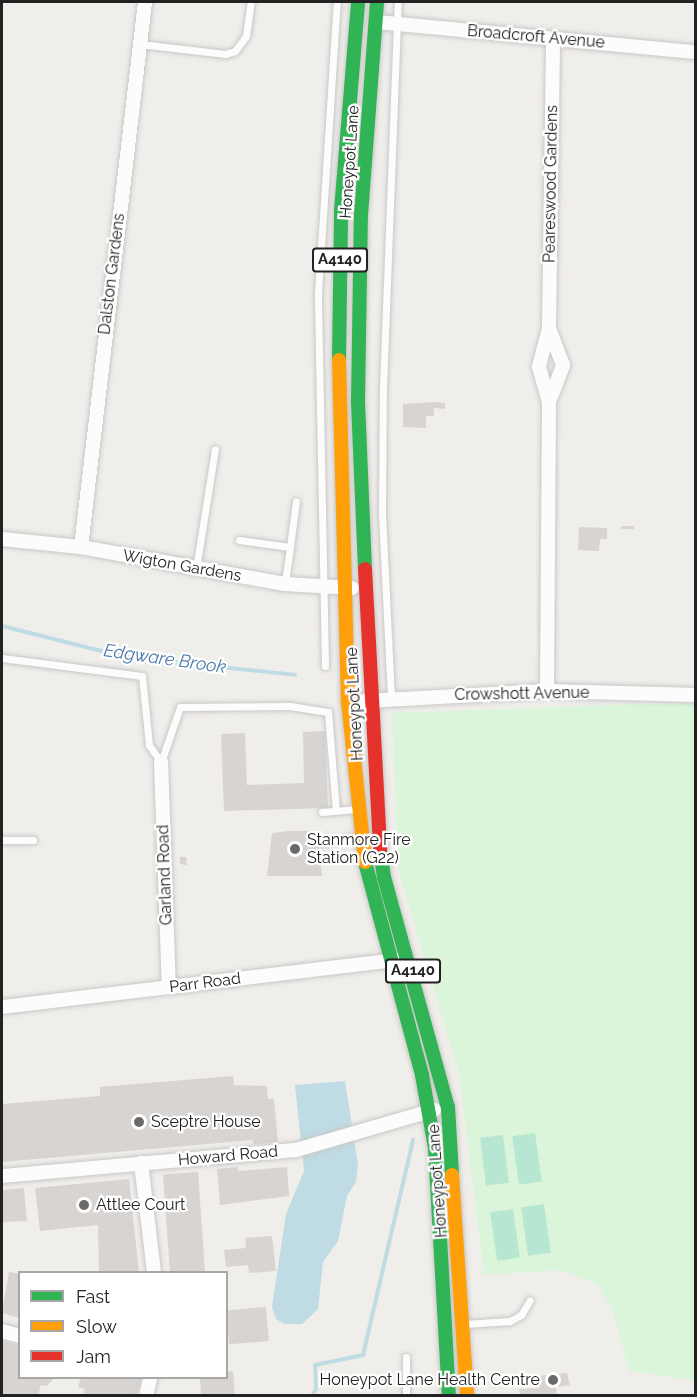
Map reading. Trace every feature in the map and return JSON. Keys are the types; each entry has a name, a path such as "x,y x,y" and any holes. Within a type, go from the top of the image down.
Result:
{"main road":[{"name":"Honeypot Lane","path":"358,2 341,210 339,403 348,702 357,809 368,883 391,961 429,1111 435,1148 449,1395"},
{"name":"Honeypot Lane","path":"377,2 361,215 358,400 363,587 373,700 376,806 384,877 409,956 448,1107 467,1395"}],"street":[{"name":"Dalston Gardens","path":"81,548 138,44 145,2"},
{"name":"Broadcroft Avenue","path":"376,22 696,52"},
{"name":"Peareswood Gardens","path":"547,691 549,402 539,366 549,329 553,39"},
{"name":"Peareswood Gardens","path":"549,329 563,365 549,402"},
{"name":"Wigton Gardens","path":"2,539 81,548 322,589 363,587"},
{"name":"Crowshott Avenue","path":"348,702 547,691 696,695"},
{"name":"Garland Road","path":"161,762 169,987"},
{"name":"Parr Road","path":"2,1006 391,961 409,956"},
{"name":"Howard Road","path":"2,1176 296,1150 357,1134 400,1117 448,1107"},
{"path":"141,1163 154,1271"},
{"path":"2,1331 18,1335"},
{"path":"146,1395 150,1379"}],"lane":[{"path":"138,44 225,54 235,51 246,36 251,2"},
{"path":"325,666 318,293 337,2"},
{"path":"391,698 382,518 383,399 398,2"},
{"path":"322,209 341,210"},
{"path":"196,569 215,449"},
{"path":"285,584 296,501"},
{"path":"239,540 290,548"},
{"path":"2,658 142,676 146,686 149,746 161,762"},
{"path":"161,762 180,707 290,706 328,712 336,811"},
{"path":"322,812 376,806"},
{"path":"318,843 361,837"},
{"path":"2,840 33,840"},
{"path":"463,1325 510,1322 521,1315 530,1300"},
{"path":"406,1357 406,1395"}],"green space":[{"path":"695,702 695,1380 629,1371 613,1311 598,1285 562,1270 484,1275 459,1073 398,869 392,713"},
{"path":"535,1133 542,1182 519,1185 512,1136"},
{"path":"503,1135 509,1183 486,1185 480,1138"},
{"path":"544,1204 551,1253 528,1256 521,1207"},
{"path":"513,1209 520,1258 497,1261 490,1212"}],"water":[{"path":"345,1081 358,1164 356,1182 347,1196 338,1241 323,1262 318,1309 302,1324 284,1324 276,1319 272,1307 286,1214 304,1171 295,1085"}],"building":[{"path":"445,403 445,409 434,408 434,416 426,416 426,428 403,427 403,404"},
{"path":"621,526 634,526 634,529 621,529"},
{"path":"579,527 607,528 607,539 600,539 599,551 578,550"},
{"path":"325,731 328,808 224,811 221,734 245,733 247,785 304,783 303,732"},
{"name":"Stanmore Fire Station (G22)","path":"317,831 322,876 267,876 272,833"},
{"path":"180,857 186,857 187,865 180,864"},
{"name":"Sceptre House","path":"233,1076 234,1085 267,1086 268,1099 274,1099 278,1142 253,1144 253,1140 2,1162 2,1104 100,1096 100,1087"},
{"path":"238,1167 238,1171 287,1167 289,1196 220,1205 217,1169"},
{"path":"198,1172 205,1271 170,1271 163,1174"},
{"name":"Attlee Court","path":"129,1179 139,1271 99,1271 98,1225 40,1231 35,1188"},
{"path":"24,1188 27,1221 2,1222 2,1190"},
{"path":"272,1236 276,1271 249,1273 248,1265 226,1267 224,1250 246,1248 245,1238"},
{"path":"9,1272 18,1274 18,1317 2,1313"},
{"path":"266,1307 269,1341 229,1344 228,1310"},
{"path":"2,1341 18,1345 18,1379 53,1379 47,1386 41,1385 38,1396 2,1396"},
{"path":"233,1371 235,1396 201,1396 200,1379 228,1379 228,1372"},
{"name":"Honeypot Lane Health Centre","path":"567,1373 570,1385 556,1387 557,1396 520,1396 519,1389 540,1388 537,1376"},
{"path":"81,1379 141,1379 136,1396 83,1396 85,1389 78,1387"}],"waterway":[{"name":"Edgware Brook","path":"2,626 125,657 295,675"},
{"path":"312,1396 316,1389 315,1365 363,1355 413,1140"}],"traffic: fast":[{"path":"339,360 341,210 358,2"},
{"path":"365,569 358,400 361,215 377,2"},
{"path":"380,849 384,877 448,1107 452,1175"},
{"path":"365,862 422,1075 435,1148 449,1396"}],"traffic: slow":[{"path":"339,360 348,702 365,862"},
{"path":"452,1175 467,1396"}],"traffic: jam":[{"path":"365,569 380,849"}],"place":[{"name":"Stanmore Fire Station (G22)","path":"295,849"},
{"name":"Sceptre House","path":"139,1122"},
{"name":"Attlee Court","path":"84,1205"},
{"name":"Honeypot Lane Health Centre","path":"553,1380"}]}
